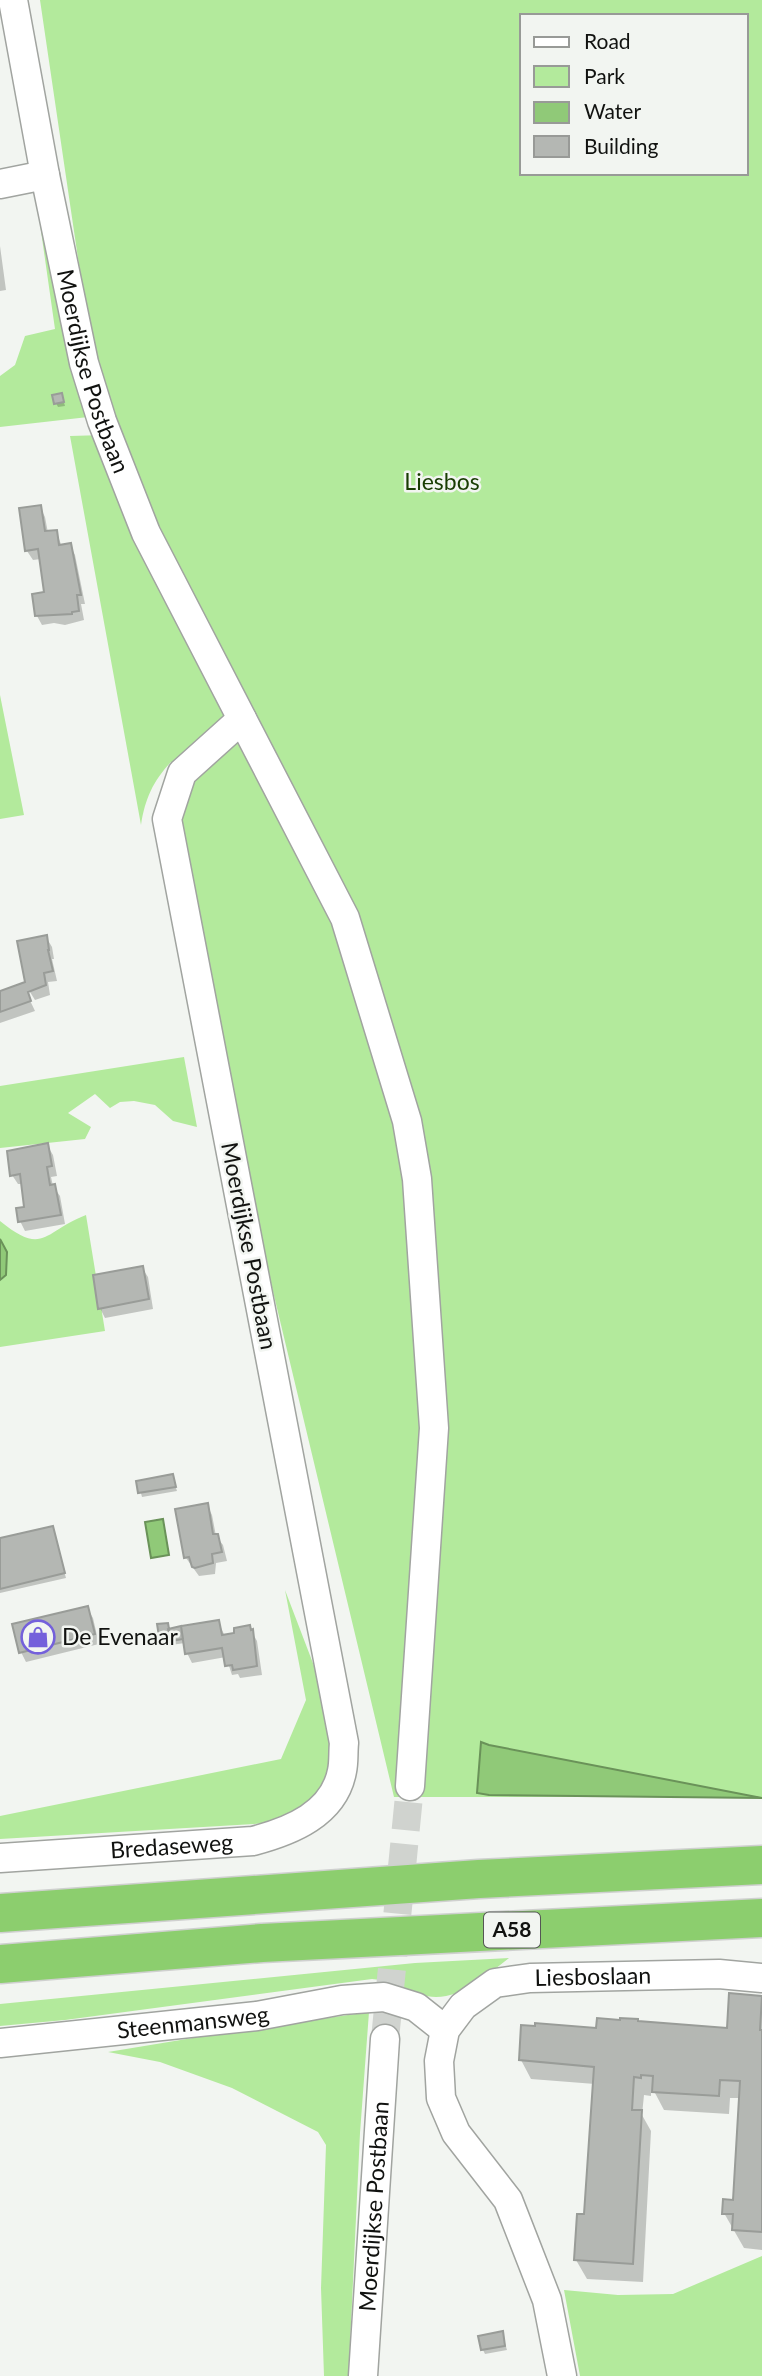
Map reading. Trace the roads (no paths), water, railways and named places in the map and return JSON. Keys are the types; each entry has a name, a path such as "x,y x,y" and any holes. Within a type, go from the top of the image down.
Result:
{"highway":[{"name":"A58","path":"0,1913 479,1879 762,1865"},
{"name":"A58","path":"0,1906 44,1910"},
{"name":"A58","path":"0,1964 262,1943 762,1918"}],"street":[{"name":"Moerdijkse Postbaan","path":"13,0 45,175 84,363 102,421 146,533 345,918 407,1121 417,1179 434,1428 410,1786"},
{"path":"0,184 45,175"},
{"name":"Moerdijkse Postbaan","path":"242,719 182,773 167,819 344,1743 342,1772 331,1799"},
{"name":"Bredaseweg","path":"0,1857 253,1841 281,1834 306,1822 331,1799"},
{"name":"Liesboslaan","path":"445,2030 463,2006 495,1983 507,1981 530,1978 705,1974 762,1978"},
{"name":"Steenmansweg","path":"0,2043 257,2016 342,2000 384,1997 416,2007 445,2030"},
{"path":"445,2030 439,2061 441,2098 456,2133 508,2200 548,2300 562,2376"},
{"name":"Moerdijkse Postbaan","path":"363,2376 385,2039"}],"water":[{"path":"0,1239 7,1252 6,1275 0,1280"},
{"path":"163,1519 169,1555 151,1558 145,1522"},
{"path":"481,1742 489,1745 762,1798 477,1793"}],"tunnel":[{"path":"385,2039 410,1786"}],"place":[{"name":"De Evenaar","path":"38,1637"}],"park label":[{"name":"Liesbos","path":"442,482"}]}
